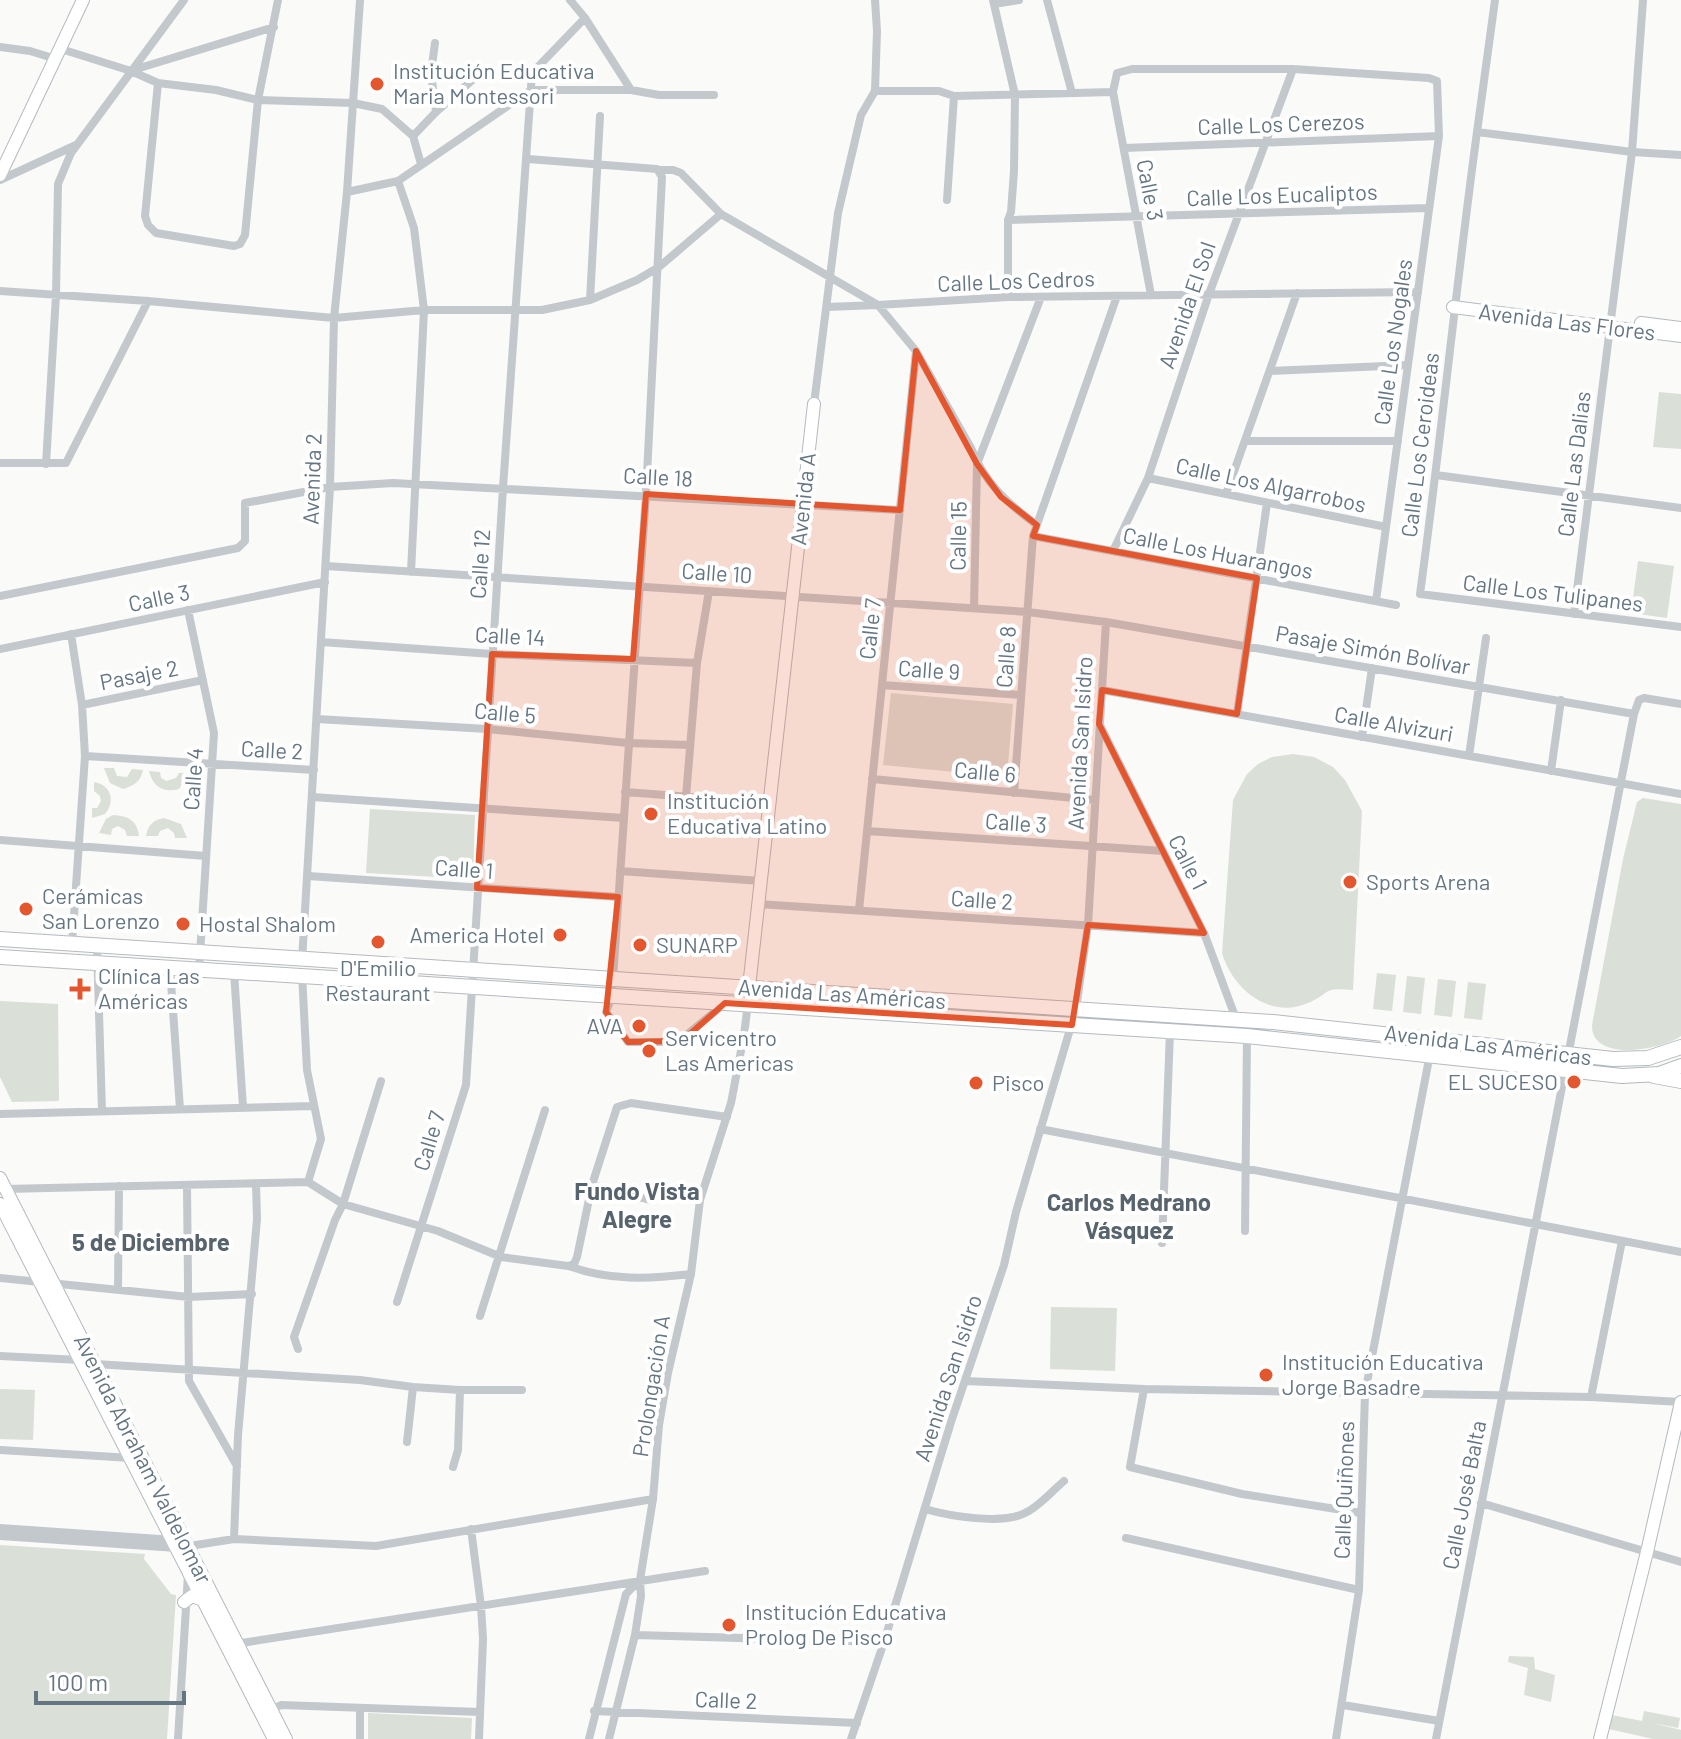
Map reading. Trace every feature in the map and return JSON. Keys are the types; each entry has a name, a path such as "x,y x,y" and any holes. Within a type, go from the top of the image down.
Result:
{"main road":[{"name":"Avenida Las Américas","path":"0,939 1236,1019 1433,1038 1566,1062 1622,1076 1650,1075 1681,1066"},
{"name":"Avenida Las Américas","path":"0,957 1247,1036 1430,1054 1566,1062 1638,1059 1681,1047"},
{"path":"501,989 503,972"},
{"path":"566,993 567,976"},
{"path":"1650,1075 1681,1081"}],"street":[{"path":"2,173 83,0"},
{"path":"46,464 56,295 58,184 63,168 77,145 184,0"},
{"path":"158,83 145,216 148,225 156,233 234,246 242,241 258,100 278,0"},
{"name":"Avenida 2","path":"308,1182 321,1139 307,1070 301,976 330,487 334,318 347,192 360,0"},
{"path":"570,0 631,90"},
{"name":"Avenida A","path":"727,1117 748,1005 838,213 861,115 875,91 875,0"},
{"path":"1008,297 1008,220 1014,171 1015,95 994,2 1019,0"},
{"path":"1047,0 1072,93"},
{"name":"Calle Los Ceroideas","path":"1420,594 1454,303 1495,0"},
{"name":"Calle Las Dalias","path":"1574,614 1632,152 1643,0"},
{"path":"531,90 535,68 585,18"},
{"path":"131,71 274,27"},
{"path":"435,43 431,73 436,112"},
{"path":"0,47 58,54 131,71 158,83 216,90 258,100 353,103 382,109 413,136 421,164"},
{"path":"413,136 485,69"},
{"path":"875,91 939,91 954,96 1113,92 1114,77 1122,70 1293,69"},
{"name":"Calle Los Nogales","path":"1293,69 1437,81 1439,136 1376,601"},
{"name":"Avenida El Sol","path":"1113,551 1148,478 1237,215 1293,69"},
{"path":"347,192 398,181 531,90 631,90 659,95 714,95"},
{"name":"Calle 12","path":"472,970 531,90"},
{"name":"Calle 3","path":"1113,92 1151,295"},
{"path":"947,200 954,96"},
{"path":"590,300 600,116"},
{"path":"1477,132 1632,152 1681,155"},
{"name":"Calle Los Cerezos","path":"1124,148 1439,136"},
{"path":"2,173 77,145"},
{"path":"0,150 2,173"},
{"path":"528,159 673,170 687,178 721,214 878,305 916,351 977,464 1001,497 1037,525"},
{"path":"659,170 663,181 646,494 612,996 606,1012 631,1043 678,1042 725,1003"},
{"path":"398,181 414,228 424,310 411,572"},
{"name":"Calle Los Eucaliptos","path":"1008,220 1429,208"},
{"path":"0,291 334,318 424,310 555,308 590,300 659,267 721,214"},
{"name":"Calle Los Cedros","path":"878,305 1008,297 1418,292"},
{"path":"1226,494 1297,293"},
{"name":"Calle 8","path":"1014,793 1033,536 1117,296"},
{"path":"977,464 1041,297"},
{"path":"0,463 66,463 148,301"},
{"name":"Avenida Las Flores","path":"1454,303 1610,323 1681,336"},
{"path":"827,307 878,305"},
{"name":"Avenida Las Flores","path":"1610,323 1681,328"},
{"name":"Calle 7","path":"859,910 916,351"},
{"path":"1270,371 1408,365"},
{"path":"1246,441 1398,441"},
{"name":"Calle 15","path":"974,608 977,464"},
{"path":"1436,475 1681,508"},
{"name":"Calle Los Algarrobos","path":"1148,478 1386,527"},
{"name":"Calle 18","path":"0,596 238,548 245,541 245,503 330,487 414,483 900,510"},
{"path":"1237,714 1267,503"},
{"name":"Calle Los Huarangos","path":"1033,536 1396,605"},
{"name":"Calle 10","path":"326,566 974,608 1106,622"},
{"name":"Calle 3","path":"0,649 325,582"},
{"path":"686,797 697,663 709,591"},
{"name":"Calle Los Tulipanes","path":"1420,594 1681,627"},
{"name":"Calle 4","path":"188,610 214,733 199,970"},
{"name":"Pasaje Simón Bolívar","path":"1106,622 1634,714"},
{"name":"Avenida San Isidro","path":"851,1739 1004,1265 1076,1009 1088,925 1106,622"},
{"path":"71,634 82,705 85,756 72,944"},
{"path":"1469,756 1486,638"},
{"name":"Calle 14","path":"321,642 492,654 697,663"},
{"path":"1362,737 1372,668"},
{"name":"Pasaje 2","path":"82,705 203,680"},
{"name":"Calle 9","path":"882,685 1021,695"},
{"name":"Calle Alvizuri","path":"1102,690 1681,794"},
{"path":"1551,771 1561,700"},
{"path":"1620,783 1639,700 1681,704"},
{"name":"Calle 5","path":"317,719 690,745"},
{"name":"Calle 1","path":"1099,724 1204,933 1236,1019"},
{"name":"Calle 2","path":"85,756 314,770"},
{"name":"Calle 6","path":"872,779 1095,800"},
{"name":"Calle José Balta","path":"1436,1739 1620,783"},
{"path":"625,792 770,803"},
{"path":"312,797 624,818"},
{"name":"Calle 3","path":"867,831 1163,851"},
{"path":"0,840 206,856"},
{"path":"620,871 761,881"},
{"name":"Calle 1","path":"308,876 618,897"},
{"name":"Calle 2","path":"758,904 1204,933"},
{"path":"97,946 95,963 102,1111"},
{"path":"170,968 180,1109"},
{"name":"Calle 7","path":"397,1302 466,1085 472,970"},
{"path":"234,972 243,1107"},
{"path":"1162,1243 1170,1031"},
{"path":"1245,1231 1247,1036"},
{"name":"Calle Quiñones","path":"1336,1739 1359,1590 1365,1393 1433,1038"},
{"path":"298,1349 294,1337 343,1204 381,1081"},
{"path":"568,1266 574,1264 577,1257 592,1185 617,1107 624,1103 727,1117"},
{"path":"0,1114 314,1106"},
{"path":"480,1316 545,1110"},
{"name":"Prolongación A","path":"609,1739 635,1635 653,1499 659,1425 691,1274 700,1200 727,1117"},
{"path":"1040,1129 1681,1252"},
{"path":"2,1186 308,1182 343,1204 421,1226 501,1257 568,1266 592,1275 654,1279 691,1274"},
{"path":"234,1539 243,1372 257,1219 256,1184"},
{"path":"187,1185 189,1381 237,1467"},
{"path":"592,1185 650,1200"},
{"name":"Avenida Abraham Valdelomar","path":"2,1186 80,1360 182,1546 232,1645 274,1739"},
{"path":"118,1289 119,1186"},
{"name":"Avenida Abraham Valdelomar","path":"0,1204 95,1364 135,1456"},
{"path":"1591,1397 1622,1241"},
{"path":"0,1278 189,1297 252,1294"},
{"path":"0,1356 360,1380 413,1387 522,1390"},
{"path":"965,1381 1144,1389 1591,1397 1681,1402 1600,1739"},
{"path":"407,1442 413,1387"},
{"path":"1144,1389 1130,1467 1242,1494 1361,1513"},
{"path":"453,1467 458,1450 460,1390"},
{"path":"0,1450 135,1456"},
{"path":"925,1509 938,1513 1004,1518 1025,1513 1064,1481"},
{"path":"0,1536 182,1546 234,1539 376,1546 653,1499"},
{"path":"1481,1503 1681,1562"},
{"path":"0,1528 182,1546"},
{"path":"471,1529 481,1606 479,1739"},
{"path":"1126,1538 1359,1590"},
{"name":"Avenida Abraham Valdelomar","path":"182,1546 188,1572 203,1600 286,1739"},
{"path":"232,1645 705,1571"},
{"path":"178,1739 188,1572"},
{"name":"Prolongación A","path":"589,1739 626,1594 640,1580"},
{"path":"184,1602 192,1596 203,1600"},
{"path":"635,1635 884,1642"},
{"path":"271,1710 281,1705 480,1712"},
{"path":"1343,1705 1439,1721"},
{"path":"360,1708 360,1739"},
{"name":"Calle 2","path":"594,1711 857,1723"}],"highlighted area":[{"path":"916,351 977,464 1001,497 1037,525 1033,536 1257,578 1237,714 1102,690 1099,724 1204,933 1088,925 1072,1025 725,1003 682,1041 628,1042 606,1012 618,897 477,888 492,654 633,659 646,494 900,510"}],"shaded area":[{"path":"1659,392 1681,394 1681,449 1653,447"},
{"path":"1638,561 1674,566 1667,618 1631,613"},
{"path":"891,693 1013,704 1007,777 883,765"},
{"path":"1293,754 1314,757 1333,767 1345,780 1362,811 1353,990 1331,990 1308,1003 1280,1007 1266,1004 1243,989 1222,953 1233,800 1247,774 1258,764 1272,757"},
{"path":"104,768 114,768 117,776 127,777 132,769 143,770 136,782 123,789 110,783"},
{"path":"149,771 160,772 161,778 166,781 176,778 179,773 189,773 179,789 168,790 156,785"},
{"path":"94,782 108,790 111,799 105,814 92,818 92,808 97,808 101,801 94,791"},
{"path":"1643,798 1681,804 1681,1036 1644,1049 1614,1049 1603,1045 1595,1037 1592,1025 1623,859 1637,802"},
{"path":"370,809 475,815 473,879 366,873"},
{"path":"113,815 131,820 139,836 127,836 125,830 118,826 112,829 111,835 99,833 106,819"},
{"path":"164,818 181,824 187,838 175,838 168,828 160,831 158,836 146,836 152,824"},
{"path":"1377,973 1396,975 1392,1011 1373,1009"},
{"path":"1407,976 1425,978 1421,1014 1403,1012"},
{"path":"1438,979 1456,981 1452,1017 1434,1015"},
{"path":"1468,982 1486,984 1482,1020 1464,1018"},
{"path":"0,1001 58,1004 59,1101 12,1102 0,1077"},
{"path":"1051,1307 1117,1308 1115,1371 1050,1369"},
{"path":"0,1389 35,1390 33,1440 0,1439"},
{"path":"0,1545 145,1554 144,1559 171,1594 176,1595 167,1739 0,1739"},
{"path":"1509,1656 1534,1657 1535,1669 1555,1675 1551,1702 1524,1695 1528,1668 1508,1662"},
{"path":"1644,1711 1680,1718 1678,1728 1652,1723 1681,1730 1681,1739 1653,1739 1609,1729 1612,1715 1642,1721"},
{"path":"368,1713 472,1718 471,1739 368,1739"}],"place":[{"name":"Institución Educativa Maria Montessori","path":"377,84"},
{"name":"Institución Educativa Latino","path":"651,814"},
{"name":"Sports Arena","path":"1350,882"},
{"name":"Cerámicas San Lorenzo","path":"26,909"},
{"name":"Hostal Shalom","path":"183,924"},
{"name":"America Hotel","path":"560,935"},
{"name":"D'Emilio Restaurant","path":"378,942"},
{"name":"SUNARP","path":"640,945"},
{"name":"Clínica Las Américas","path":"80,989"},
{"name":"AVA","path":"639,1026"},
{"name":"Servicentro Las Americas","path":"649,1051"},
{"name":"EL SUCESO","path":"1574,1082"},
{"name":"Pisco","path":"976,1083"},
{"name":"Institución Educativa Jorge Basadre","path":"1266,1375"},
{"name":"Institución Educativa Prolog De Pisco","path":"729,1625"}],"district":[{"name":"Fundo Vista Alegre","path":"637,1206"},
{"name":"Carlos Medrano Vásquez","path":"1129,1217"},
{"name":"5 de Diciembre","path":"151,1243"}]}
